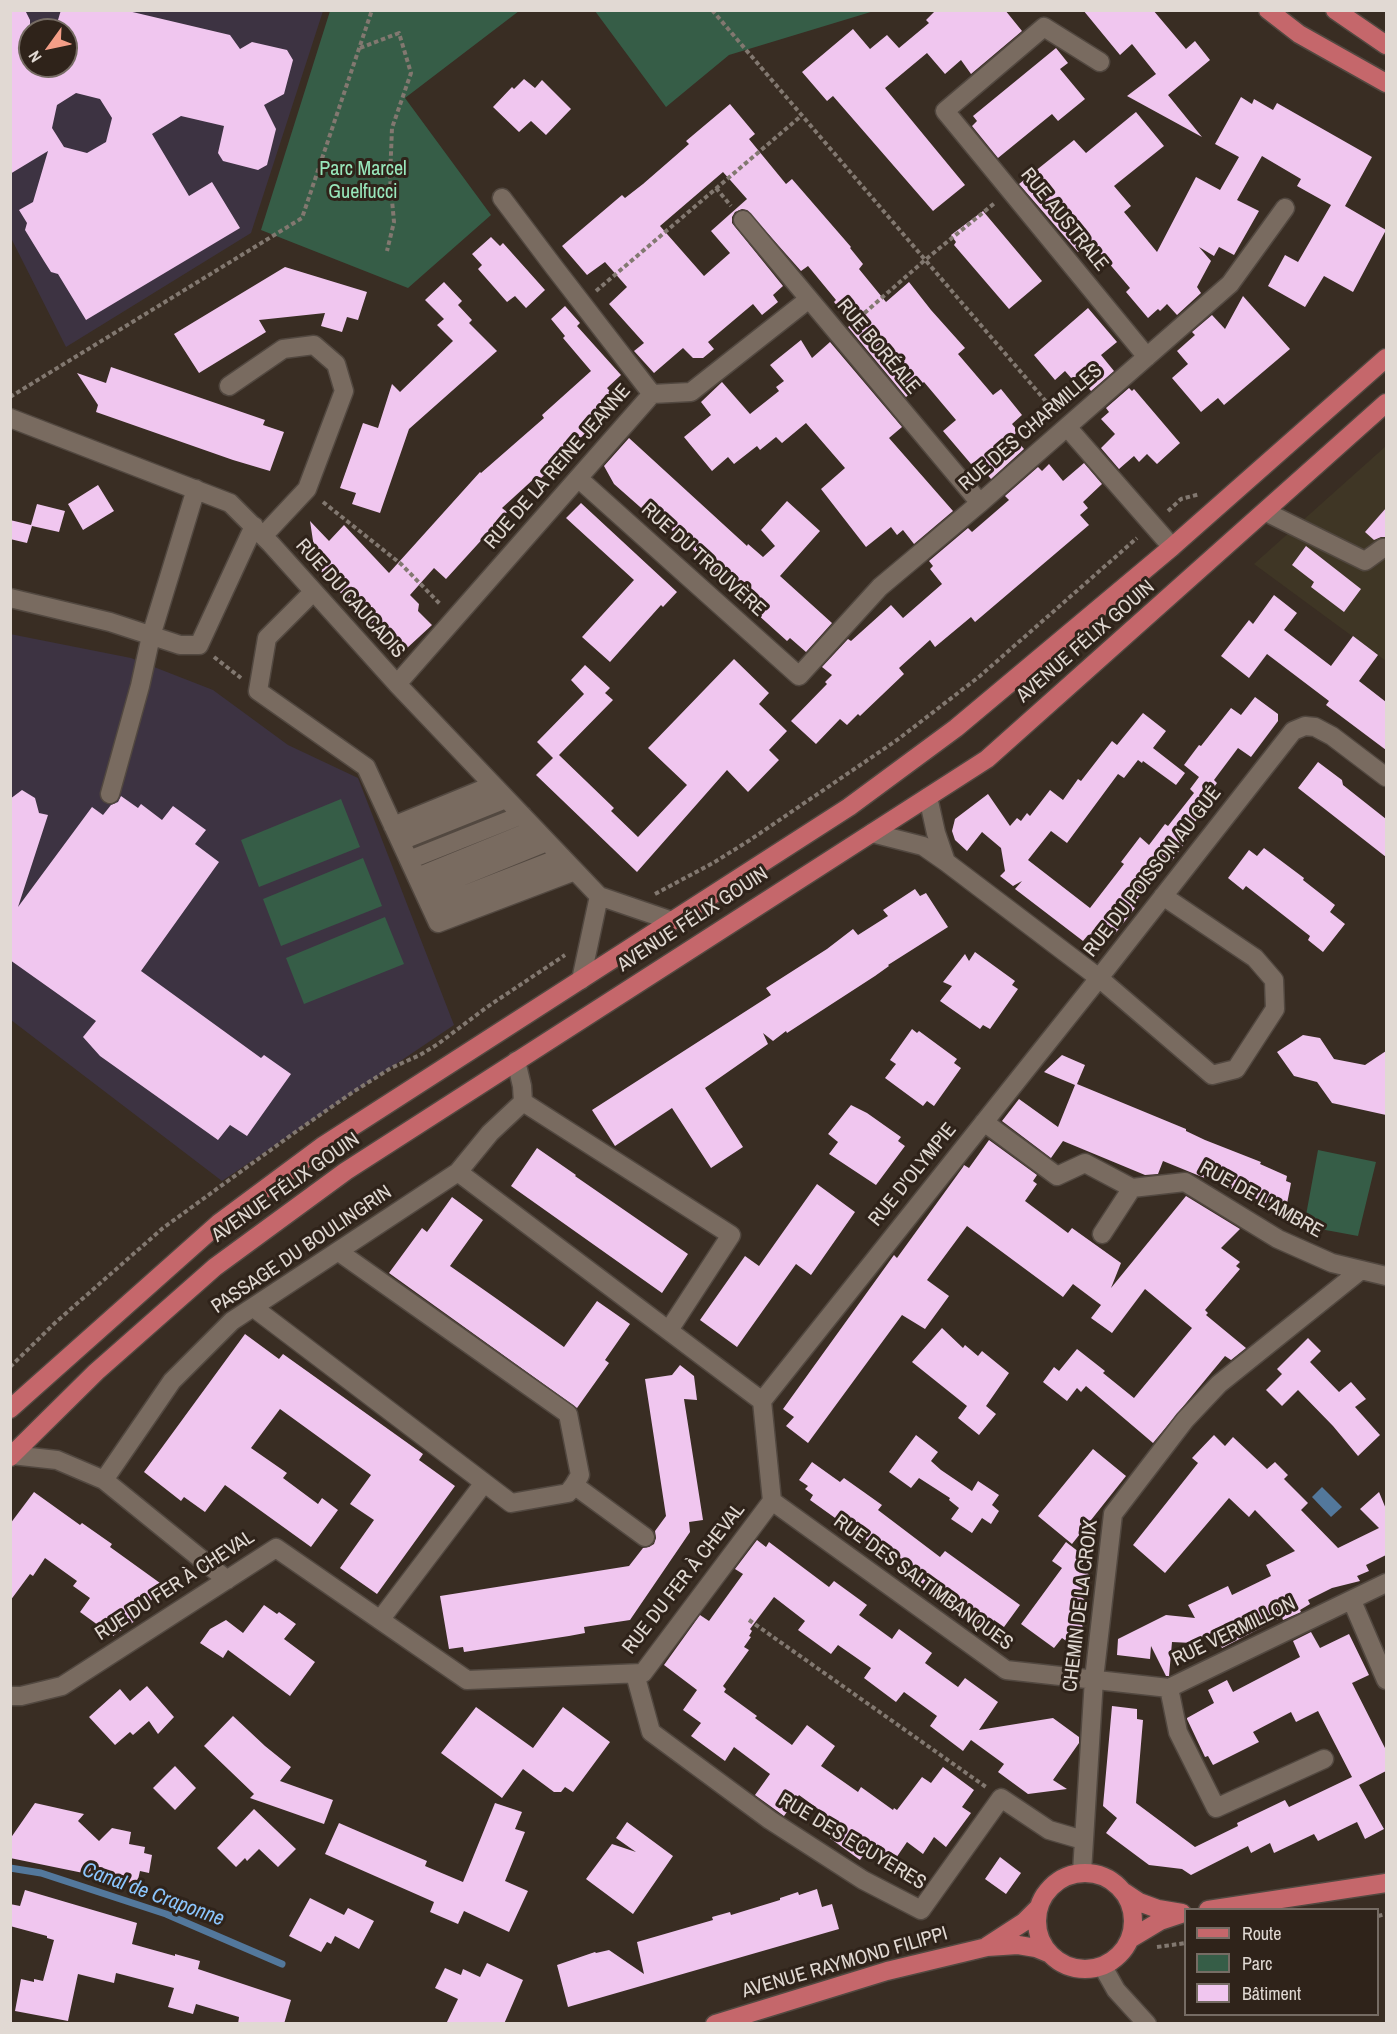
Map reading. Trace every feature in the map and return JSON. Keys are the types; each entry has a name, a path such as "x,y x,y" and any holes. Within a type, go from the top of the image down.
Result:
{"main road":[{"path":"1268,10 1299,34 1386,83"},
{"path":"1335,10 1386,45"},
{"name":"AVENUE FÉLIX GOUIN","path":"10,1409 219,1223 324,1145 849,807 956,728 1172,547 1386,358"},
{"name":"AVENUE FÉLIX GOUIN","path":"11,1456 96,1372 215,1267 346,1171 987,759 1386,403"},
{"path":"1124,1892 1131,1907 1134,1923 1124,1951 1114,1960 1103,1967 1088,1970 1073,1969 1059,1963 1048,1953 1040,1940 1036,1924 1038,1908 1044,1894 1054,1883 1068,1876 1082,1872 1098,1874 1112,1881 1139,1902 1158,1909 1184,1913"},
{"path":"1221,1908 1386,1883"},
{"name":"AVENUE RAYMOND FILIPPI","path":"987,1947 1024,1922 1038,1908"},
{"path":"1130,1939 1160,1921 1184,1913"},
{"name":"AVENUE RAYMOND FILIPPI","path":"715,2024 887,1971 987,1947 1018,1945 1048,1953"}],"street":[{"name":"RUE AUSTRALE","path":"1100,62 1044,27 945,111 1147,357"},
{"path":"502,198 652,394"},
{"name":"RUE DES CHARMILLES","path":"799,676 880,587 980,503 1230,284 1285,208"},
{"name":"RUE BORÉALE","path":"743,220 980,503"},
{"name":"RUE DE LA REINE JEANNE","path":"397,684 652,394 691,392 809,299"},
{"path":"10,598 110,622 180,645 199,645 258,531 307,489 344,391 336,364 314,345 283,349 229,386"},
{"name":"RUE DU CAUCADIS","path":"10,418 230,503 397,684 598,896 672,921"},
{"path":"1067,427 1172,547"},
{"name":"RUE DU TROUVÈRE","path":"578,478 799,676"},
{"path":"110,794 140,686 151,636 196,489"},
{"path":"1266,512 1365,561 1383,548"},
{"path":"314,592 267,638 258,691 366,767 438,923 575,871"},
{"name":"RUE DU POISSON AU GUÉ","path":"872,833 923,846 1099,978 1293,731 1305,726 1315,727 1332,736 1386,777"},
{"path":"397,834 493,785"},
{"path":"928,797 936,833 946,862"},
{"path":"397,834 506,799"},
{"path":"409,860 522,815"},
{"path":"424,892 541,836"},
{"path":"424,892 562,857"},
{"path":"580,980 598,896"},
{"path":"1099,978 1212,1076 1236,1070 1275,1008 1274,980 1255,958 1163,896"},
{"name":"RUE D'OLYMPIE","path":"762,1401 1099,978"},
{"path":"516,1061 523,1102 730,1235 669,1330"},
{"name":"PASSAGE DU BOULINGRIN","path":"104,1479 172,1381 232,1321 458,1172 490,1133 523,1102"},
{"path":"984,1122 1057,1176 1085,1163 1132,1188 1102,1234"},
{"path":"458,1172 762,1401"},
{"name":"RUE DE L'AMBRE","path":"1132,1188 1185,1182 1278,1239 1332,1263 1386,1276"},
{"path":"254,1308 511,1503 568,1493 580,1475 568,1414 339,1252"},
{"name":"CHEMIN DE LA CROIX","path":"1082,1872 1094,1679 1113,1514 1185,1420 1219,1384 1361,1270"},
{"name":"RUE DU FER À CHEVAL","path":"10,1696 21,1696 62,1686 276,1548 467,1680 643,1673 772,1501 762,1401"},
{"path":"11,1456 57,1460 104,1479 227,1580"},
{"path":"380,1620 484,1483"},
{"path":"574,1485 645,1537"},
{"name":"RUE DES SALTIMBANQUES","path":"772,1501 1006,1670 1094,1679"},
{"name":"RUE VERMILLON","path":"1094,1679 1169,1688 1386,1583"},
{"path":"1352,1601 1386,1680"},
{"name":"RUE DES ECUYERES","path":"635,1674 651,1732 770,1820 863,1880 921,1910 1001,1798"},
{"path":"1169,1688 1178,1732 1216,1808 1324,1759"},
{"path":"1001,1798 1049,1830 1083,1840"},
{"path":"1103,1967 1116,1989 1148,2024"}],"path":[{"path":"10,398 302,218 372,10"},
{"path":"712,10 1067,427"},
{"path":"360,48 399,33 411,73 392,128 390,178 394,222 387,251"},
{"path":"581,303 801,116"},
{"path":"839,335 1010,190"},
{"path":"307,489 401,564 454,618"},
{"path":"648,894 658,893 713,863 897,740 980,676 1125,549"},
{"path":"199,645 258,691"},
{"path":"749,1620 1001,1798"}],"shaded area":[{"path":"11,11 323,11 251,233 66,347 11,238"},
{"path":"1386,446 1386,661 1254,564"},
{"path":"10,634 131,658 213,690 288,745 358,778 454,1025 222,1181 11,1020"}],"green space":[{"name":"Parc Marcel Guelfucci","path":"330,11 519,11 405,98 491,215 408,288 261,230"},
{"path":"595,11 874,11 729,55 666,107"},
{"path":"341,799 360,847 259,887 241,840"},
{"path":"363,858 382,906 281,946 263,899"},
{"path":"385,917 404,964 304,1004 286,958"},
{"path":"1318,1150 1376,1162 1358,1236 1304,1226"}],"water":[{"path":"1322,1487 1342,1507 1331,1517 1312,1497"}],"building":[{"path":"10,10 25,10 29,18 18,18 18,78 78,78 78,18 59,18 61,10 124,10 230,35 240,49 252,42 287,50 293,60 284,94 264,105 276,129 267,165 258,170 223,161 218,153 224,126 181,116 152,134 189,196 212,182 240,228 86,320 58,274 51,272 25,230 27,223 19,210 33,202 48,151 10,174","holes":["76,93 100,99 112,118 106,142 87,153 64,147 52,128 57,105"]},
{"path":"936,10 1005,10 1022,31 971,74 961,60 945,74 927,53 885,88 965,185 933,211 833,96 827,101 802,72 853,29 870,49 887,35 899,48 929,23 926,20"},
{"path":"1083,10 1153,10 1186,49 1195,41 1210,60 1168,95 1202,137 1127,96 1156,74 1132,44 1120,55"},
{"path":"1056,48 1068,63 1060,69 1085,99 1058,121 1052,114 998,158 972,126 977,121 973,116"},
{"path":"524,79 535,88 542,80 571,109 546,135 531,121 519,132 493,107 512,87 514,89"},
{"path":"1241,97 1252,104 1254,99 1273,110 1277,103 1372,157 1345,206 1386,230 1353,292 1324,276 1305,307 1268,286 1285,255 1298,262 1331,205 1297,186 1301,179 1262,156 1237,200 1259,211 1234,255 1219,247 1214,256 1199,247 1211,261 1197,287 1201,293 1177,315 1167,304 1148,318 1126,292 1130,288 1090,241 1078,252 1019,184 1074,140 1086,153 1136,112 1164,146 1114,186 1131,206 1124,212 1157,252 1196,177 1220,190 1239,157 1215,144"},
{"path":"730,104 755,134 749,139 786,184 792,179 851,247 863,264 859,269 886,302 909,282 965,348 958,354 993,395 1001,389 1022,415 1012,424 1018,431 1013,436 1024,449 991,479 976,461 971,464 943,431 956,420 924,382 906,397 848,327 852,324 808,266 801,271 747,210 742,209 735,212 732,223 783,286 773,295 778,302 762,315 753,304 708,342 714,349 703,358 693,358 683,348 654,373 634,351 644,343 609,304 627,287 605,262 587,275 562,246 622,195 625,198 643,184 689,144 686,141","holes":["723,172 747,199 711,231 730,253 704,276 660,226"]},
{"path":"983,211 1042,281 1009,309 954,245 956,242 951,235"},
{"path":"491,237 500,246 503,243 545,290 526,308 515,296 507,302 478,269 482,265 472,254"},
{"path":"285,267 367,292 358,320 347,317 342,332 321,326 325,313 259,320 266,332 199,373 174,334"},
{"path":"444,282 462,301 458,305 472,320 469,323 497,351 409,429 380,513 352,504 356,493 340,488 363,423 378,428 392,384 400,392 453,341 437,325 444,319 425,300"},
{"path":"1243,296 1290,349 1224,405 1218,398 1201,412 1172,378 1188,364 1177,351 1195,335 1192,332 1212,315 1225,329"},
{"path":"565,306 580,323 577,326 621,375 607,388 617,399 601,413 604,417 570,447 573,450 540,479 537,476 502,508 507,512 446,579 434,568 410,595 419,604 418,611 432,625 406,649 400,659 310,559 315,554 310,521 329,541 344,525 389,573 480,472 544,418 542,415 591,371 563,338 565,336 551,319"},
{"path":"1088,308 1117,342 1101,355 1114,371 1091,391 1078,375 1072,379 1065,371 1055,380 1034,355"},
{"path":"801,340 812,358 830,342 902,427 889,438 953,511 914,544 903,530 897,535 891,527 866,547 821,489 845,468 806,423 782,443 776,437 760,450 757,446 734,464 728,457 712,471 684,437 711,415 701,402 722,382 750,414 779,391 776,387 784,381 770,365"},
{"path":"111,367 265,420 263,425 284,432 270,471 96,412 98,405 77,373 106,383"},
{"path":"1129,388 1132,391 1134,389 1180,443 1157,464 1147,454 1139,462 1134,456 1119,469 1101,448 1115,434 1101,419 1109,412 1106,408"},
{"path":"629,438 747,546 748,544 763,557 775,546 761,530 787,501 820,531 780,576 832,623 806,652 790,638 787,641 705,567 709,564 667,526 665,529 614,484 604,466"},
{"path":"1084,463 1102,484 1083,502 1088,508 1080,515 1089,525 975,622 971,617 935,647 930,640 899,668 904,674 860,716 858,714 847,725 840,719 816,744 791,721 827,684 825,682 832,675 822,667 848,639 851,641 891,605 903,618 942,584 930,569 933,566 929,561 968,528 972,532 1009,500 1005,496 1038,467 1042,471 1049,464 1063,481"},
{"path":"98,485 114,511 83,530 68,504"},
{"path":"581,503 677,592 663,607 661,605 610,662 582,637 634,580 566,518"},
{"path":"37,504 65,511 59,532 32,526 27,543 10,539 10,520 31,525"},
{"path":"1386,508 1386,537 1374,540 1365,532"},
{"path":"1306,546 1361,589 1344,612 1311,587 1314,582 1292,565"},
{"path":"1274,595 1297,613 1284,630 1331,666 1353,636 1378,655 1359,681 1386,702 1386,750 1326,705 1329,701 1267,654 1249,678 1221,656 1249,620 1253,624"},
{"path":"734,659 769,693 759,704 787,731 769,750 779,760 748,792 727,770 637,872 536,775 553,758 537,742 584,694 571,680 585,665 610,688 605,693 613,700 559,755 614,808 611,811 638,837 687,785 648,748"},
{"path":"1255,697 1278,714 1278,721 1251,757 1238,748 1214,780 1217,783 1212,790 1217,794 1183,837 1187,840 1171,862 1167,859 1132,906 1135,908 1114,935 1109,931 1088,935 1083,941 1015,889 1022,881 1013,886 1000,876 1005,871 1001,848 982,832 967,851 955,840 952,831 955,819 988,794 1010,826 1017,818 1021,821 1027,813 1030,816 1050,790 1063,800 1078,779 1081,781 1112,741 1117,745 1143,713 1166,731 1153,748 1185,773 1176,785 1143,761 1142,763 1138,760 1124,778 1118,774 1067,843 1051,831 1028,860 1090,908 1124,864 1121,862 1140,837 1149,845 1165,824 1168,826 1194,793 1190,789 1199,777 1184,765 1199,745 1201,746 1231,708 1241,715"},
{"path":"1318,762 1386,819 1386,857 1298,788"},
{"path":"22,790 35,798 39,813 48,815 18,907 92,807 103,815 111,805 118,802 121,796 138,808 141,804 162,820 173,806 206,830 195,844 219,862 141,971 261,1058 264,1055 291,1074 247,1136 230,1125 218,1140 100,1056 83,1037 96,1021 10,960 10,799"},
{"path":"1264,848 1335,905 1330,912 1345,924 1323,952 1308,940 1310,936 1246,886 1243,890 1228,878 1249,850 1257,856"},
{"path":"915,889 920,896 926,893 948,927 787,1033 786,1031 773,1041 763,1033 768,1044 705,1088 743,1147 711,1168 672,1108 615,1146 592,1110 771,995 766,988 827,949 853,929 858,935 888,916 883,910"},
{"path":"975,952 1015,981 1012,985 1018,989 990,1029 983,1025 980,1029 940,1001 952,986 943,982 965,954 969,961"},
{"path":"912,1029 917,1033 919,1031 957,1059 954,1063 961,1068 934,1106 927,1101 923,1106 885,1078 896,1064 890,1060"},
{"path":"1303,1035 1320,1038 1334,1059 1365,1065 1386,1051 1386,1115 1332,1103 1317,1082 1294,1076 1277,1052"},
{"path":"1062,1055 1085,1065 1077,1084 1186,1129 1205,1140 1261,1162 1260,1164 1287,1176 1286,1181 1291,1183 1286,1209 1163,1161 1158,1174 1145,1175 1063,1141 1051,1158 1002,1121 1019,1099 1058,1127 1075,1085 1044,1072"},
{"path":"851,1105 867,1113 901,1137 898,1141 905,1146 876,1185 829,1154 838,1142 828,1134"},
{"path":"989,1140 1037,1175 1033,1181 1037,1184 1025,1201 1068,1233 1072,1228 1121,1263 1111,1288 1186,1196 1240,1229 1221,1248 1240,1262 1236,1266 1240,1269 1205,1310 1208,1313 1206,1315 1246,1348 1231,1360 1225,1356 1153,1443 1086,1386 1081,1392 1077,1388 1067,1401 1043,1382 1054,1367 1059,1371 1077,1349 1134,1398 1192,1328 1145,1289 1112,1333 1091,1318 1101,1305 1073,1284 1063,1297 967,1226 927,1280 949,1296 925,1329 902,1315 808,1443 786,1426 794,1417 783,1409 894,1255 897,1258 964,1165 969,1168"},
{"path":"537,1148 688,1254 662,1293 511,1186"},
{"path":"817,1184 855,1212 811,1275 796,1264 737,1347 700,1320 745,1256 759,1266"},
{"path":"452,1197 483,1220 450,1266 564,1347 597,1301 630,1324 605,1360 609,1363 577,1408 389,1273 422,1228 427,1232"},
{"path":"942,1328 963,1348 965,1345 978,1356 982,1351 1009,1373 986,1406 996,1414 979,1435 958,1418 967,1406 912,1362"},
{"path":"245,1334 279,1359 283,1354 423,1454 419,1460 455,1486 377,1594 340,1568 374,1520 350,1504 371,1475 280,1409 251,1448 287,1473 283,1478 318,1504 322,1498 338,1510 311,1547 225,1485 205,1512 184,1497 181,1501 144,1472"},
{"path":"1308,1338 1321,1351 1310,1362 1339,1392 1351,1382 1366,1399 1355,1407 1380,1435 1358,1456 1298,1390 1282,1406 1266,1390 1282,1374 1277,1369"},
{"path":"680,1365 694,1376 697,1400 684,1399 703,1520 689,1522 690,1532 630,1620 584,1627 585,1633 569,1636 464,1652 463,1647 449,1649 440,1596 629,1566 643,1548 654,1544 655,1531 666,1516 645,1379 672,1375"},
{"path":"916,1435 938,1452 931,1461 941,1470 972,1491 978,1481 999,1495 992,1505 999,1511 991,1524 982,1518 972,1533 951,1519 959,1508 949,1500 950,1498 919,1478 911,1488 889,1472"},
{"path":"1214,1435 1225,1446 1233,1437 1267,1469 1275,1462 1288,1475 1284,1479 1308,1503 1301,1510 1338,1548 1379,1528 1360,1509 1379,1492 1386,1509 1386,1555 1366,1565 1369,1571 1357,1576 1360,1581 1332,1588 1308,1600 1310,1604 1300,1610 1301,1612 1283,1620 1282,1617 1222,1648 1213,1632 1192,1643 1172,1642 1169,1676 1166,1676 1151,1646 1150,1659 1117,1655 1118,1639 1166,1615 1195,1618 1188,1605 1228,1586 1232,1595 1271,1576 1266,1565 1295,1551 1255,1510 1249,1517 1229,1498 1165,1573 1133,1545 1198,1463 1192,1458"},
{"path":"1093,1449 1126,1476 1072,1544 1038,1516"},
{"path":"812,1462 840,1482 844,1478 882,1505 878,1510 940,1557 945,1551 1020,1605 1004,1627 994,1620 986,1630 910,1575 912,1571 905,1565 907,1563 874,1539 870,1543 810,1500 813,1495 805,1489 808,1486 799,1480"},
{"path":"34,1492 80,1525 82,1523 112,1544 110,1547 160,1583 150,1596 153,1598 135,1621 113,1636 80,1612 90,1598 73,1586 77,1581 45,1558 33,1576 30,1574 10,1601 10,1524"},
{"path":"757,1540 766,1547 769,1542 829,1587 834,1581 867,1605 859,1615 892,1639 899,1629 932,1653 925,1663 958,1687 965,1678 998,1702 979,1730 1053,1718 1079,1737 1079,1743 1053,1780 1067,1789 1028,1794 998,1772 1004,1764 971,1740 963,1751 930,1726 937,1716 904,1692 896,1702 864,1678 871,1668 838,1645 831,1654 798,1630 805,1621 774,1597 750,1629 752,1631 749,1636 751,1637 744,1647 749,1650 723,1686 726,1689 724,1692 792,1745 807,1725 835,1746 821,1766 858,1792 861,1787 893,1810 894,1808 897,1810 922,1777 931,1783 943,1767 974,1790 962,1807 971,1813 946,1847 934,1837 923,1854 907,1842 894,1861 871,1844 860,1860 827,1836 836,1822 799,1795 784,1816 755,1795 770,1774 734,1747 725,1761 691,1736 701,1723 683,1710 697,1690 664,1665 700,1615 709,1621 743,1574 735,1569"},
{"path":"1066,1542 1088,1559 1081,1568 1091,1576 1078,1595 1088,1602 1079,1614 1083,1628 1072,1645 1062,1638 1054,1648 1021,1624 1062,1568 1052,1561"},
{"path":"264,1605 296,1624 284,1639 315,1662 290,1696 228,1650 223,1658 200,1643 210,1629 226,1620 243,1633"},
{"path":"1311,1632 1320,1648 1349,1634 1369,1675 1352,1683 1386,1750 1386,1771 1359,1785 1384,1829 1365,1839 1357,1822 1318,1841 1314,1834 1274,1853 1270,1843 1251,1853 1248,1846 1191,1875 1182,1869 1149,1865 1106,1833 1117,1818 1103,1806 1112,1706 1137,1709 1137,1719 1143,1720 1136,1803 1195,1847 1238,1826 1237,1823 1285,1800 1289,1807 1352,1777 1318,1711 1296,1722 1291,1712 1253,1732 1259,1742 1213,1765 1208,1756 1205,1757 1187,1719 1214,1703 1208,1690 1227,1680 1233,1692 1300,1657 1293,1641"},
{"path":"147,1686 174,1717 158,1734 149,1721 133,1735 130,1732 115,1745 89,1717 120,1689 130,1701"},
{"path":"476,1707 533,1748 563,1707 610,1742 573,1792 565,1787 561,1792 554,1792 523,1769 502,1798 441,1753"},
{"path":"233,1716 291,1767 280,1781 333,1800 324,1824 250,1798 254,1794 204,1746"},
{"path":"175,1766 196,1788 175,1810 153,1788"},
{"path":"35,1803 84,1814 78,1821 99,1841 112,1828 131,1832 129,1844 145,1847 144,1853 152,1855 149,1873 140,1871 137,1884 10,1858 10,1839"},
{"path":"495,1803 522,1812 515,1829 525,1832 505,1881 528,1891 509,1932 464,1911 458,1924 430,1912 434,1902 325,1854 339,1823 427,1861 425,1866 463,1882"},
{"path":"254,1809 296,1849 278,1867 259,1849 247,1861 245,1858 236,1867 217,1848"},
{"path":"627,1822 673,1856 633,1914 586,1879 612,1844 636,1852 616,1838"},
{"path":"1000,1857 1021,1873 1006,1894 985,1879"},
{"path":"817,1889 822,1907 832,1904 839,1929 568,2007 557,1965 595,1952 609,1950 644,1974 637,1942 713,1920 712,1917 730,1912 731,1915 798,1892 799,1895"},
{"path":"25,1890 137,1923 132,1944 200,1961 198,1969 291,2000 284,2024 238,2024 239,2017 196,2004 193,2014 168,2007 174,1988 116,1973 114,1983 78,1974 68,2021 15,2011 21,1979 34,1982 34,1979 43,1981 54,1940 10,1926 10,1904 20,1906"},
{"path":"310,1898 344,1915 348,1908 374,1921 359,1949 335,1936 331,1944 327,1942 321,1952 289,1936"},
{"path":"487,1963 523,1980 504,2024 446,2024 458,1999 435,1988 445,1968 461,1975 463,1969 480,1977"}],"waterway":[{"name":"Canal de Craponne","path":"10,1868 41,1873 166,1914 282,1964"}]}
